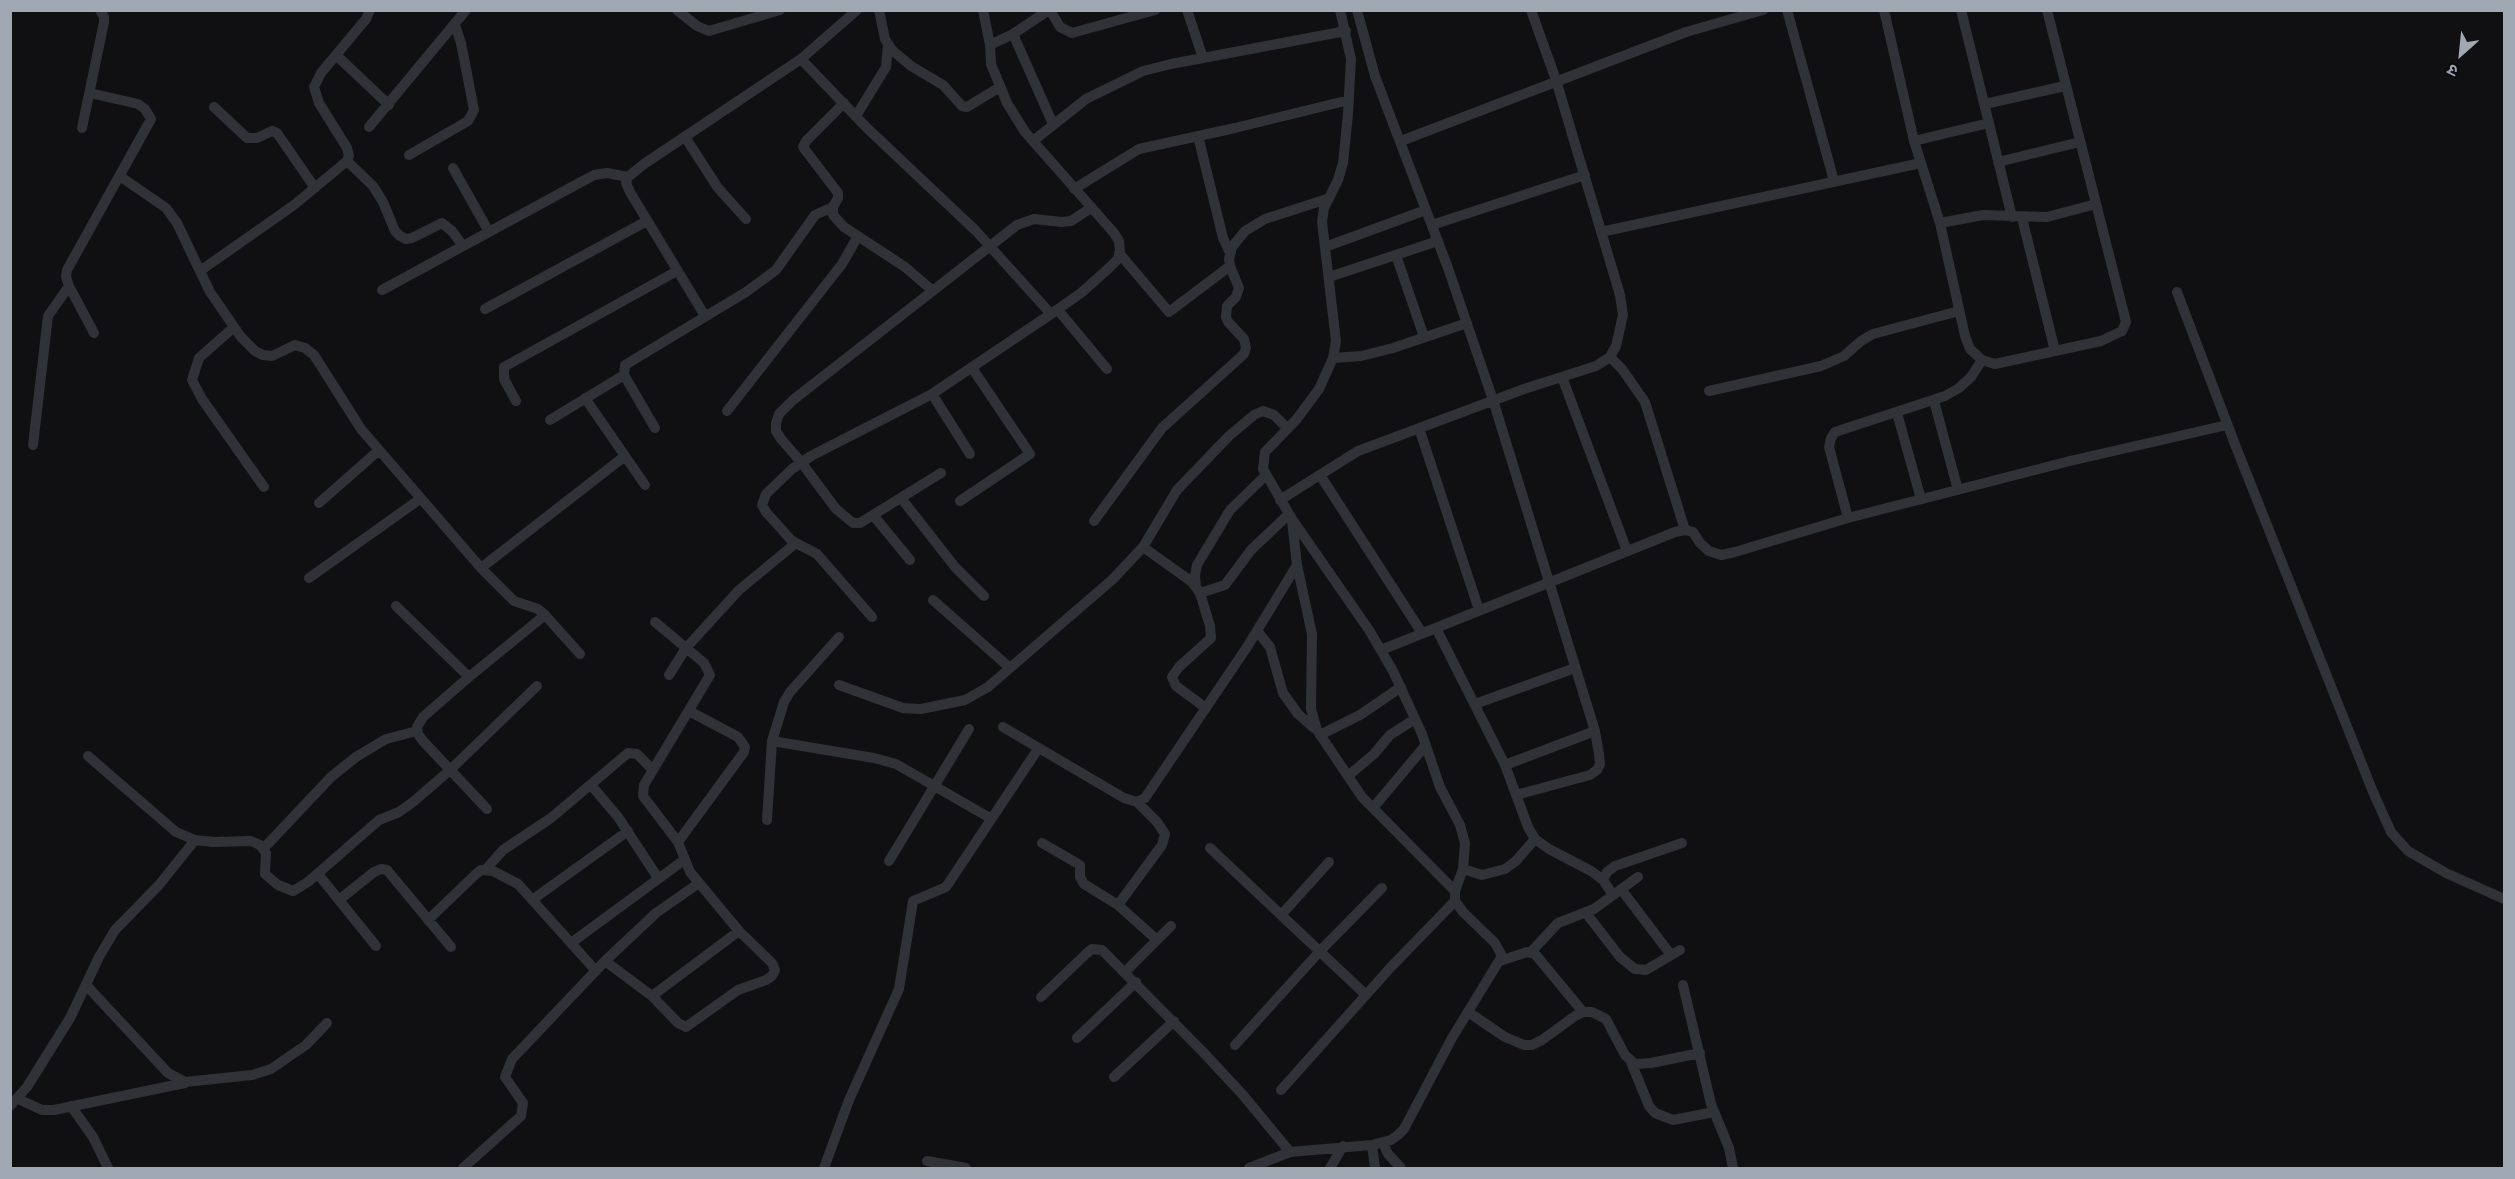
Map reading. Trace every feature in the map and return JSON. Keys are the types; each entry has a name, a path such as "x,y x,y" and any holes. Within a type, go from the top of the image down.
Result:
{"street":[{"path":"82,128 104,22 100,10"},
{"path":"200,272 315,188 346,161 349,156 348,148 319,103 314,87 316,80 366,19 370,10"},
{"path":"369,127 466,10"},
{"path":"677,10 697,26 709,31 780,10"},
{"path":"705,316 646,221 626,183 628,177 638,167 801,59 857,10"},
{"path":"856,116 886,67 888,45 879,10"},
{"path":"872,617 817,554 796,543 766,512 762,501 770,488 801,462 932,394 972,368 1081,293 1118,259 1119,241 1114,233 1033,141 1007,102 991,64 983,10"},
{"path":"990,45 1013,34 1050,10 1060,27 1072,33 1155,10"},
{"path":"1187,10 1203,58"},
{"path":"1281,1090 1455,896 1463,869 1465,843 1440,787 1415,719 1381,650 1265,476 1263,459 1265,452 1319,389 1333,358 1336,341 1322,222 1327,200 1338,180 1343,163 1349,100 1351,59 1340,10"},
{"path":"1357,10 1375,76 1438,241 1493,400 1595,731 1600,764 1597,770 1590,775 1516,795"},
{"path":"1280,500 1358,451 1493,400 1596,366 1610,357 1616,346 1623,315 1620,295 1556,80 1531,10"},
{"path":"1401,141 1686,32 1764,10"},
{"path":"1787,10 1834,181"},
{"path":"1884,10 1914,141 1940,222 1959,311 1970,349 1982,360 1995,364 2115,336 2122,331 2126,322 2047,10"},
{"path":"1961,10 1998,162 2017,218 2055,351"},
{"path":"409,155 468,121 474,110 461,43 455,25"},
{"path":"1033,141 1086,99 1143,71 1346,31"},
{"path":"1013,34 1053,124"},
{"path":"888,45 899,58 943,85 962,106 967,107 1000,87"},
{"path":"336,55 389,105"},
{"path":"801,59 856,116 991,247 1107,369"},
{"path":"1985,104 2065,86"},
{"path":"90,93 138,104 146,109 151,119 121,177 67,270 66,277 69,286 94,333"},
{"path":"1074,189 1139,149 1349,100"},
{"path":"844,104 806,141 803,147 838,193 833,215 838,222 905,267 933,291"},
{"path":"214,107 247,138 257,138 272,131 277,133 315,188"},
{"path":"1914,141 1989,123"},
{"path":"1094,521 1162,428 1244,354 1246,348 1244,339 1226,317 1227,306 1236,297 1239,288 1230,266 1230,253 1223,238 1198,136"},
{"path":"684,137 718,188 746,219"},
{"path":"1998,162 2080,142"},
{"path":"346,161 373,186 383,202 395,231 400,236 406,239 412,238 442,223 452,231 463,246"},
{"path":"1601,232 1921,163"},
{"path":"453,168 489,232"},
{"path":"382,290 594,175 607,173 628,177"},
{"path":"1432,225 1585,175"},
{"path":"121,177 166,208 177,223 210,292 234,327 255,351 272,356 295,345 305,348 314,355 351,416 420,500 514,601 538,609 580,654"},
{"path":"1230,253 1245,231 1264,219 1327,200"},
{"path":"1940,222 1983,215 2017,218 2047,217 2096,204"},
{"path":"655,428 624,375 623,370 628,362 746,292 776,270 815,215 833,207"},
{"path":"941,473 860,523 853,523 845,518 776,431 779,414 793,399 1025,221 1034,219 1071,221 1091,208"},
{"path":"1325,247 1426,210"},
{"path":"485,309 646,221"},
{"path":"727,411 842,264 858,236"},
{"path":"1329,277 1438,241"},
{"path":"1119,253 1169,312 1230,266"},
{"path":"1396,255 1424,337"},
{"path":"516,401 504,379 504,367 677,271"},
{"path":"33,445 48,316 69,286"},
{"path":"2177,292 2227,425 2391,832 2408,850 2446,873 2505,899"},
{"path":"1709,391 1821,366 1844,356 1873,334 1959,311"},
{"path":"1333,358 1374,353 1467,323"},
{"path":"234,327 199,358 192,380 202,399 264,487"},
{"path":"1610,357 1628,377 1645,402 1685,530"},
{"path":"1848,518 1829,447 1835,432 1934,401 1959,388 1971,377 1982,360"},
{"path":"960,501 1030,454 972,368"},
{"path":"550,420 624,375"},
{"path":"1562,377 1627,551"},
{"path":"932,394 970,454"},
{"path":"585,398 645,485"},
{"path":"1934,401 1958,490"},
{"path":"839,685 889,704 921,709 965,700 988,687 1113,579 1143,547 1177,490 1222,442 1245,422 1263,411 1274,415 1287,428"},
{"path":"1897,413 1921,499"},
{"path":"1381,650 1685,530 1693,532 1709,551 1721,555 1921,499 2227,425"},
{"path":"1419,428 1479,610"},
{"path":"319,502 378,451"},
{"path":"481,568 625,456"},
{"path":"1320,475 1422,633"},
{"path":"1206,708 1176,686 1172,677 1179,667 1211,638 1210,626 1198,590 1197,565 1230,510 1265,476"},
{"path":"900,498 955,567 984,596"},
{"path":"309,578 420,500"},
{"path":"873,515 910,561"},
{"path":"1143,547 1198,590 1225,585 1251,550 1291,517"},
{"path":"1291,517 1297,565 1312,634 1311,709 1318,732"},
{"path":"669,675 686,648 739,590 796,543"},
{"path":"1137,802 1151,791 1257,631 1297,565"},
{"path":"933,600 1010,668"},
{"path":"396,606 469,677"},
{"path":"417,731 423,717 545,615"},
{"path":"605,961 652,996 678,1023 686,1027 733,993 772,976 775,970 772,963 739,931 699,883 684,860 678,842 643,796 642,789 652,770 710,675 704,663 655,622"},
{"path":"1436,628 1505,765 1528,827 1535,839 1603,880 1675,953 1646,970 1635,969 1620,957 1586,914"},
{"path":"1249,1168 1290,1152 1377,1144 1391,1140 1404,1129 1452,1038 1502,956 1500,950 1463,912 1455,896 1372,808 1318,732 1298,714 1283,693 1270,647 1257,631"},
{"path":"767,820 772,741 779,714 790,692 839,637"},
{"path":"1475,704 1575,668"},
{"path":"88,756 176,832 195,840 251,842 264,848 266,853 265,874 286,889 299,889 379,820 399,812 450,770 537,686"},
{"path":"1318,732 1360,715 1401,687"},
{"path":"678,842 744,752 745,747 738,737 689,711"},
{"path":"1348,776 1374,754 1390,735 1415,719"},
{"path":"1003,727 1124,798 1137,802 1157,822 1165,834 1162,845 1118,906"},
{"path":"889,861 969,729"},
{"path":"417,731 487,809"},
{"path":"264,848 331,777 356,757 386,740 417,731"},
{"path":"1505,765 1595,731"},
{"path":"772,741 874,758 896,764 990,818"},
{"path":"1372,808 1425,746"},
{"path":"824,1168 849,1100 898,989 912,901 946,887 1038,749"},
{"path":"429,920 476,874 486,869 503,850 551,818 628,753 637,754 652,770"},
{"path":"591,785 628,831 658,878"},
{"path":"532,900 628,831"},
{"path":"1463,869 1482,875 1505,869 1516,861 1535,839"},
{"path":"195,840 159,885 115,930 70,1018 14,1103 42,1110 185,1082 243,1077 271,1069 306,1045 327,1023"},
{"path":"1041,843 1080,865 1080,877 1084,884 1118,906 1157,940"},
{"path":"1603,880 1616,866 1682,843"},
{"path":"1210,848 1366,995"},
{"path":"571,943 684,860"},
{"path":"1281,914 1329,862"},
{"path":"339,900 381,869 391,875 451,947"},
{"path":"486,869 518,884 596,971"},
{"path":"318,874 376,946"},
{"path":"1500,961 1531,952 1558,923 1567,918 1586,914 1638,877"},
{"path":"463,1168 521,1116 523,1104 505,1077 512,1059 605,961 656,913 699,883"},
{"path":"1235,1045 1320,951 1382,888"},
{"path":"1125,972 1171,926"},
{"path":"652,996 739,931"},
{"path":"1041,997 1092,950 1102,950 1174,1021 1243,1095 1290,1152"},
{"path":"1531,952 1539,958 1554,980 1583,1012"},
{"path":"1077,1038 1136,982"},
{"path":"86,985 168,1073 185,1082"},
{"path":"1683,985 1714,1112 1729,1148 1733,1168"},
{"path":"1468,1012 1505,1037 1524,1045 1532,1045 1542,1040 1583,1012 1599,1013 1606,1019 1631,1062 1655,1113 1673,1120 1714,1112"},
{"path":"1114,1077 1174,1021"},
{"path":"1631,1062 1642,1065 1700,1053"},
{"path":"71,1106 93,1137 108,1168"},
{"path":"1375,1168 1377,1144"},
{"path":"1377,1144 1401,1168"},
{"path":"1330,1168 1343,1146"},
{"path":"927,1161 966,1168"}]}
